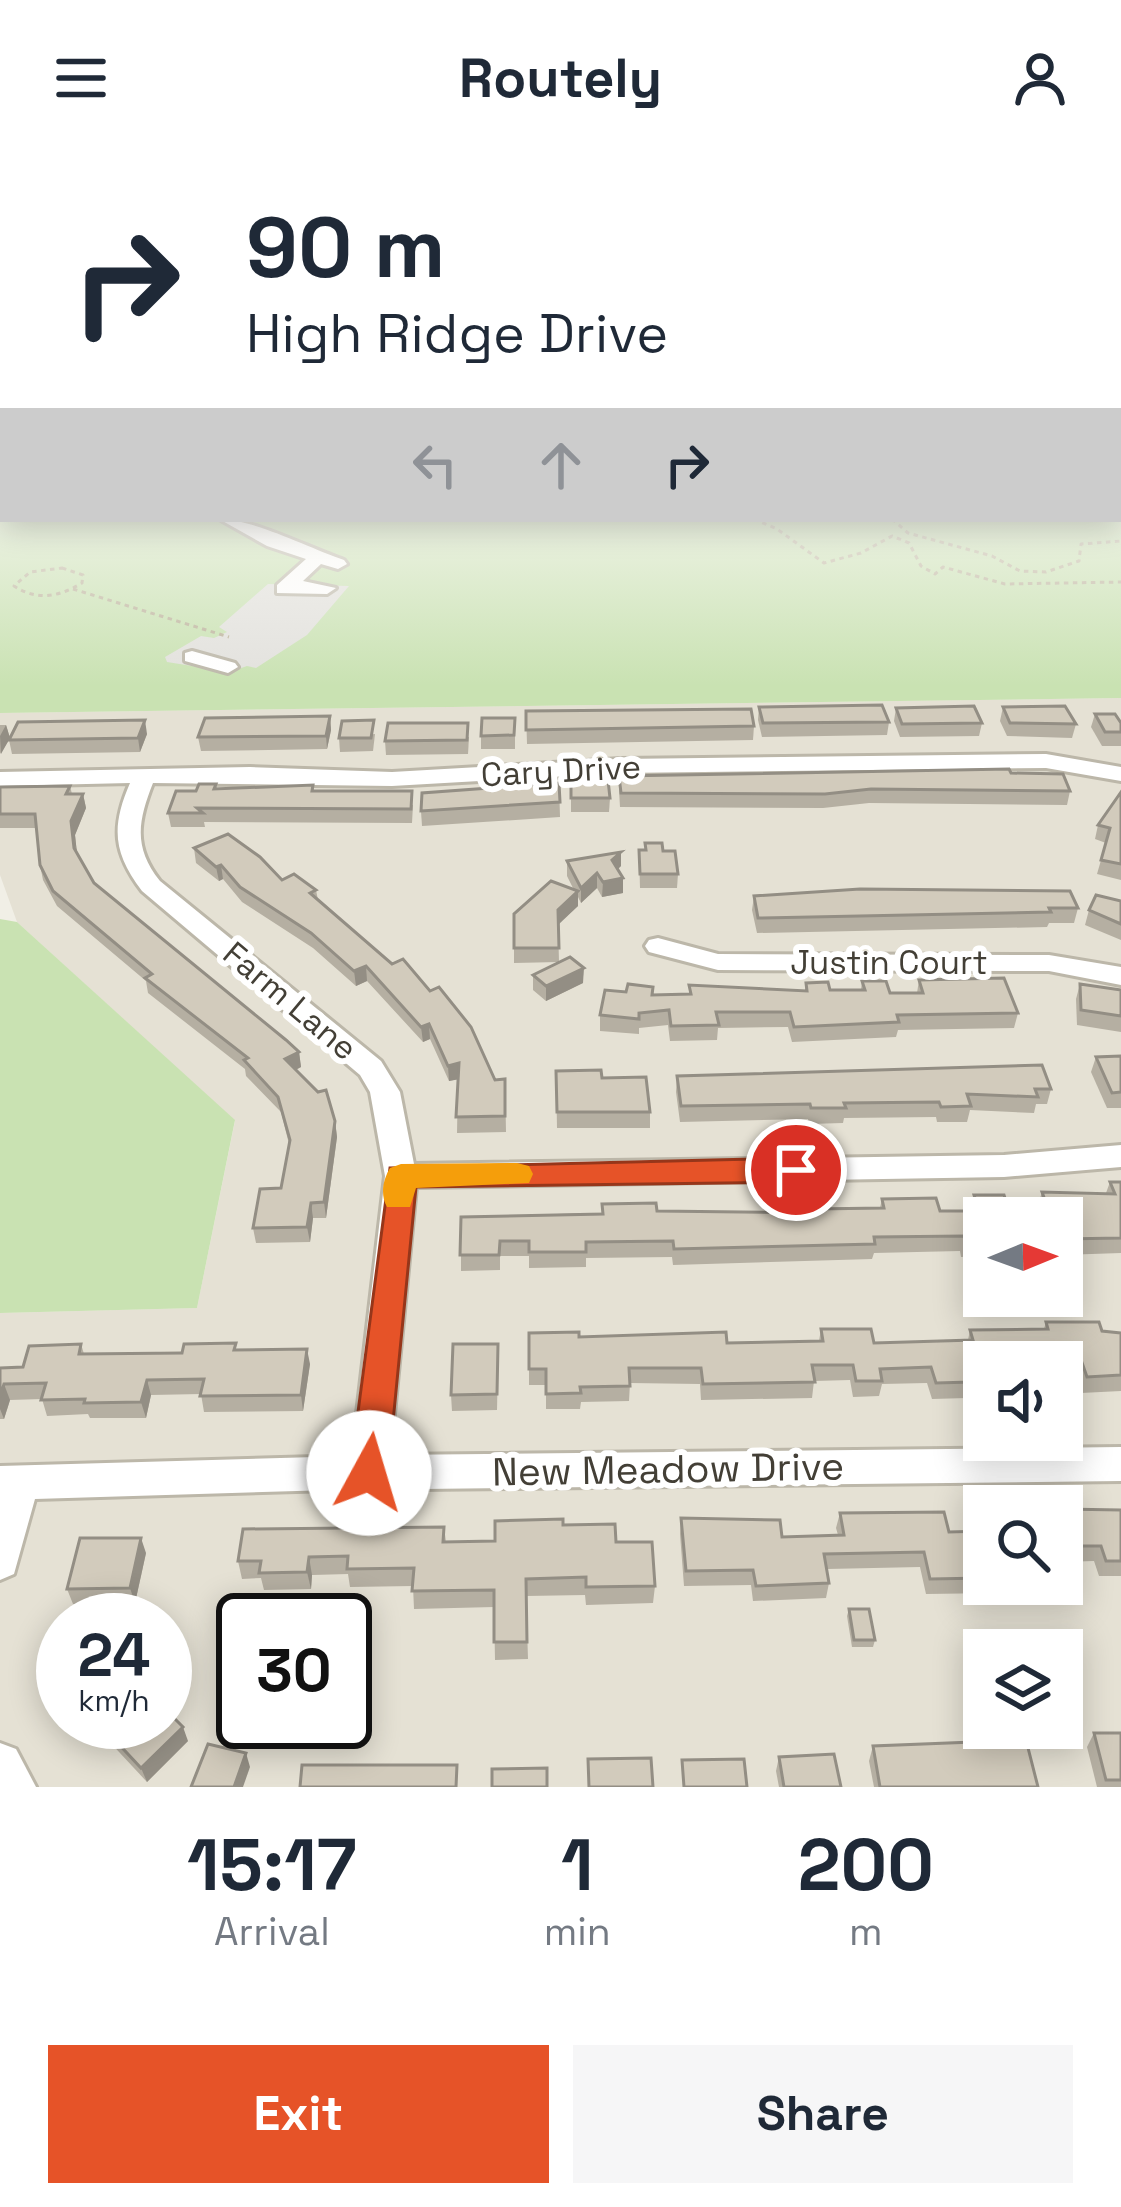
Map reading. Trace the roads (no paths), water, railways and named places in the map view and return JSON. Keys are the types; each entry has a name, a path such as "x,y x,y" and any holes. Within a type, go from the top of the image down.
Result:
{"street":[{"path":"267,534 338,564"},
{"path":"317,558 287,587 327,587"},
{"path":"191,657 228,667"},
{"name":"Cary Drive","path":"0,779 250,774 392,779 621,766 1046,761 1121,774"},
{"name":"Farm Lane","path":"144,777 127,818 125,844 132,863 151,886 371,1069 385,1092 401,1176 369,1473"},
{"name":"Justin Court","path":"658,946 718,962 1048,963 1121,976"},
{"path":"401,1176 1004,1166 1121,1156"},
{"name":"New Meadow Drive","path":"10,1482 1121,1464"},
{"path":"0,1561 10,1482"},
{"path":"0,1765 13,1787"}]}
